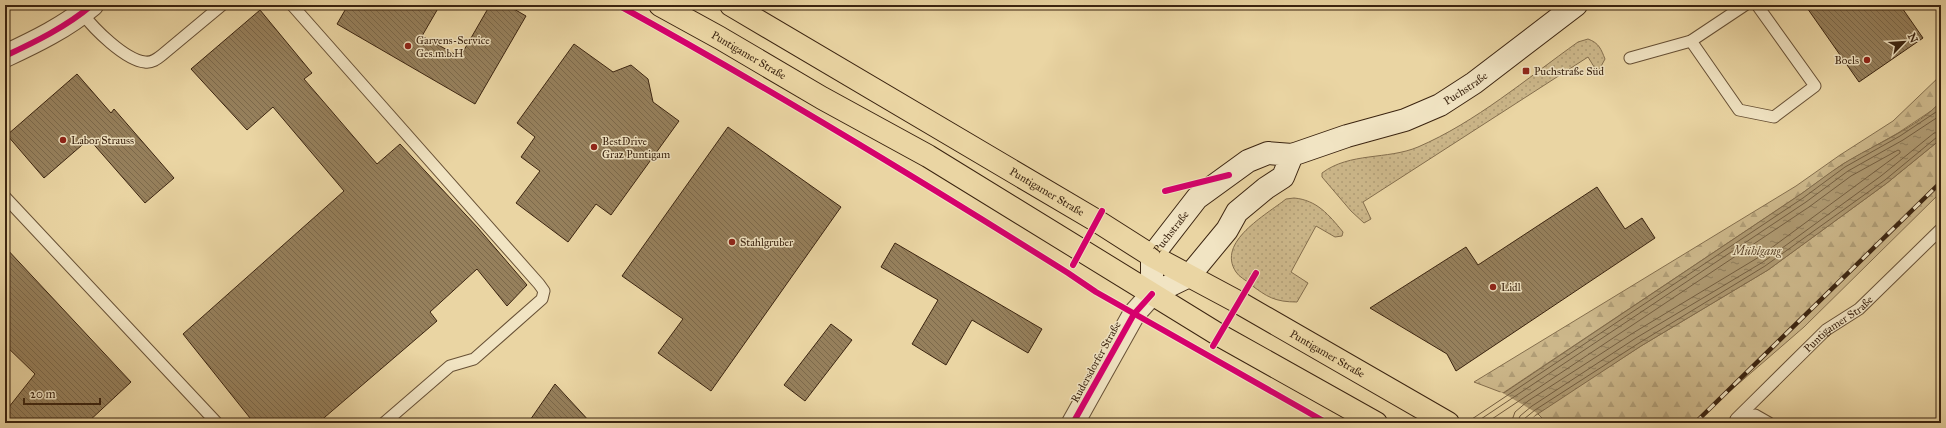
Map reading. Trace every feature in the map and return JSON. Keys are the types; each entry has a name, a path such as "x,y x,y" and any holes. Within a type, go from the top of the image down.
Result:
{"main road":[{"name":"Puntigamer Straße","path":"660,5 720,38 822,98 928,156 1219,335 1376,423"},
{"name":"Puntigamer Straße","path":"731,5 1097,221 1152,256 1238,302 1440,418"},
{"name":"Puchstraße","path":"1152,294 1152,256 1197,198 1248,161 1268,153 1292,155 1347,136 1405,120 1440,105 1474,83 1576,5"},
{"path":"5,56 47,36 87,9"},
{"path":"1152,294 1189,276 1227,230 1237,212 1266,188 1283,177 1292,155"},
{"name":"Rudersdorfer Straße","path":"1073,423 1134,314 1152,294"}],"lane":[{"path":"87,9 92,27 126,54 146,62 153,62 222,5"},
{"path":"292,5 544,291 542,299 474,359 450,366 384,423"},
{"path":"1630,58 1691,41 1745,5"},
{"path":"1691,41 1739,110 1774,117 1815,86 1757,5"},
{"path":"5,197 217,423"},
{"name":"Puntigamer Straße","path":"1734,421 1826,330 1859,309 1941,229"},
{"name":"Puntigamer Straße","path":"1734,421 1755,415 1769,423"}],"green space":[{"path":"1588,39 1595,42 1605,59 1599,70 1596,70 1588,57 1363,202 1371,219 1364,223 1351,211 1322,177 1322,173 1333,166 1344,162 1406,151 1439,137 1480,113 1578,42"},
{"path":"1941,75 1941,101 1934,109 1898,133 1843,164 1801,194 1503,393 1474,382 1796,186 1840,155 1893,121"},
{"path":"1941,139 1941,192 1804,327 1693,423 1547,423 1537,413 1641,346 1768,270 1887,183"},
{"path":"1286,199 1302,199 1322,209 1343,232 1342,236 1335,237 1316,226 1291,272 1308,283 1297,302 1277,300 1261,292 1237,274 1232,261 1233,250 1238,240 1246,230"}],"water":[{"name":"Mühlgang","path":"1941,101 1941,139 1887,183 1768,270 1641,346 1524,423 1459,423 1801,194 1843,164 1921,119"}],"pier":[{"path":"1501,392 1537,413 1528,423 1457,423"}],"building":[{"name":"Garvens-Service Ges.m.b.H","path":"348,5 440,5 422,36 460,57 490,5 507,5 526,16 475,104 337,24"},
{"name":"Boels","path":"1805,5 1900,5 1923,38 1859,82"},
{"path":"260,10 312,73 304,79 377,164 400,144 478,228 527,285 507,306 477,269 430,312 437,321 318,423 254,423 183,334 344,191 273,107 247,130 191,69"},
{"name":"BestDrive Graz Puntigam","path":"574,44 613,72 631,65 648,79 653,102 679,121 611,215 596,204 568,242 516,203 540,171 521,157 535,137 517,123"},
{"path":"77,74 111,113 114,109 174,178 145,203 89,139 44,178 7,135"},
{"name":"Stahlgruber","path":"728,127 841,207 711,391 658,353 683,319 622,276"},
{"name":"Lidl","path":"1597,187 1625,229 1642,218 1655,238 1456,371 1447,354 1370,308 1466,247 1478,265"},
{"path":"895,243 1042,329 1028,353 972,320 946,365 912,344 938,300 881,267"},
{"path":"5,247 131,382 87,423 5,423 5,412 35,374 5,345"},
{"path":"831,324 852,340 805,401 784,385"},
{"path":"555,384 591,423 528,423"}],"railway":[{"path":"1695,423 1941,182"}],"cycle path":[{"path":"5,56 39,40 72,20 92,5"},
{"path":"618,5 732,69 901,169 1096,292 1327,423"},
{"path":"1165,191 1229,175"},
{"path":"1073,265 1102,211"},
{"path":"1213,346 1256,273"},
{"path":"1073,423 1134,314 1152,294"}],"place":[{"name":"Garvens-Service Ges.m.b.H","path":"408,46"},
{"name":"Boels","path":"1867,60"},
{"name":"Puchstraße Süd","path":"1526,71"},
{"name":"Labor Strauss","path":"63,140"},
{"name":"BestDrive Graz Puntigam","path":"594,147"},
{"name":"Stahlgruber","path":"732,242"},
{"name":"Lidl","path":"1493,287"}]}
